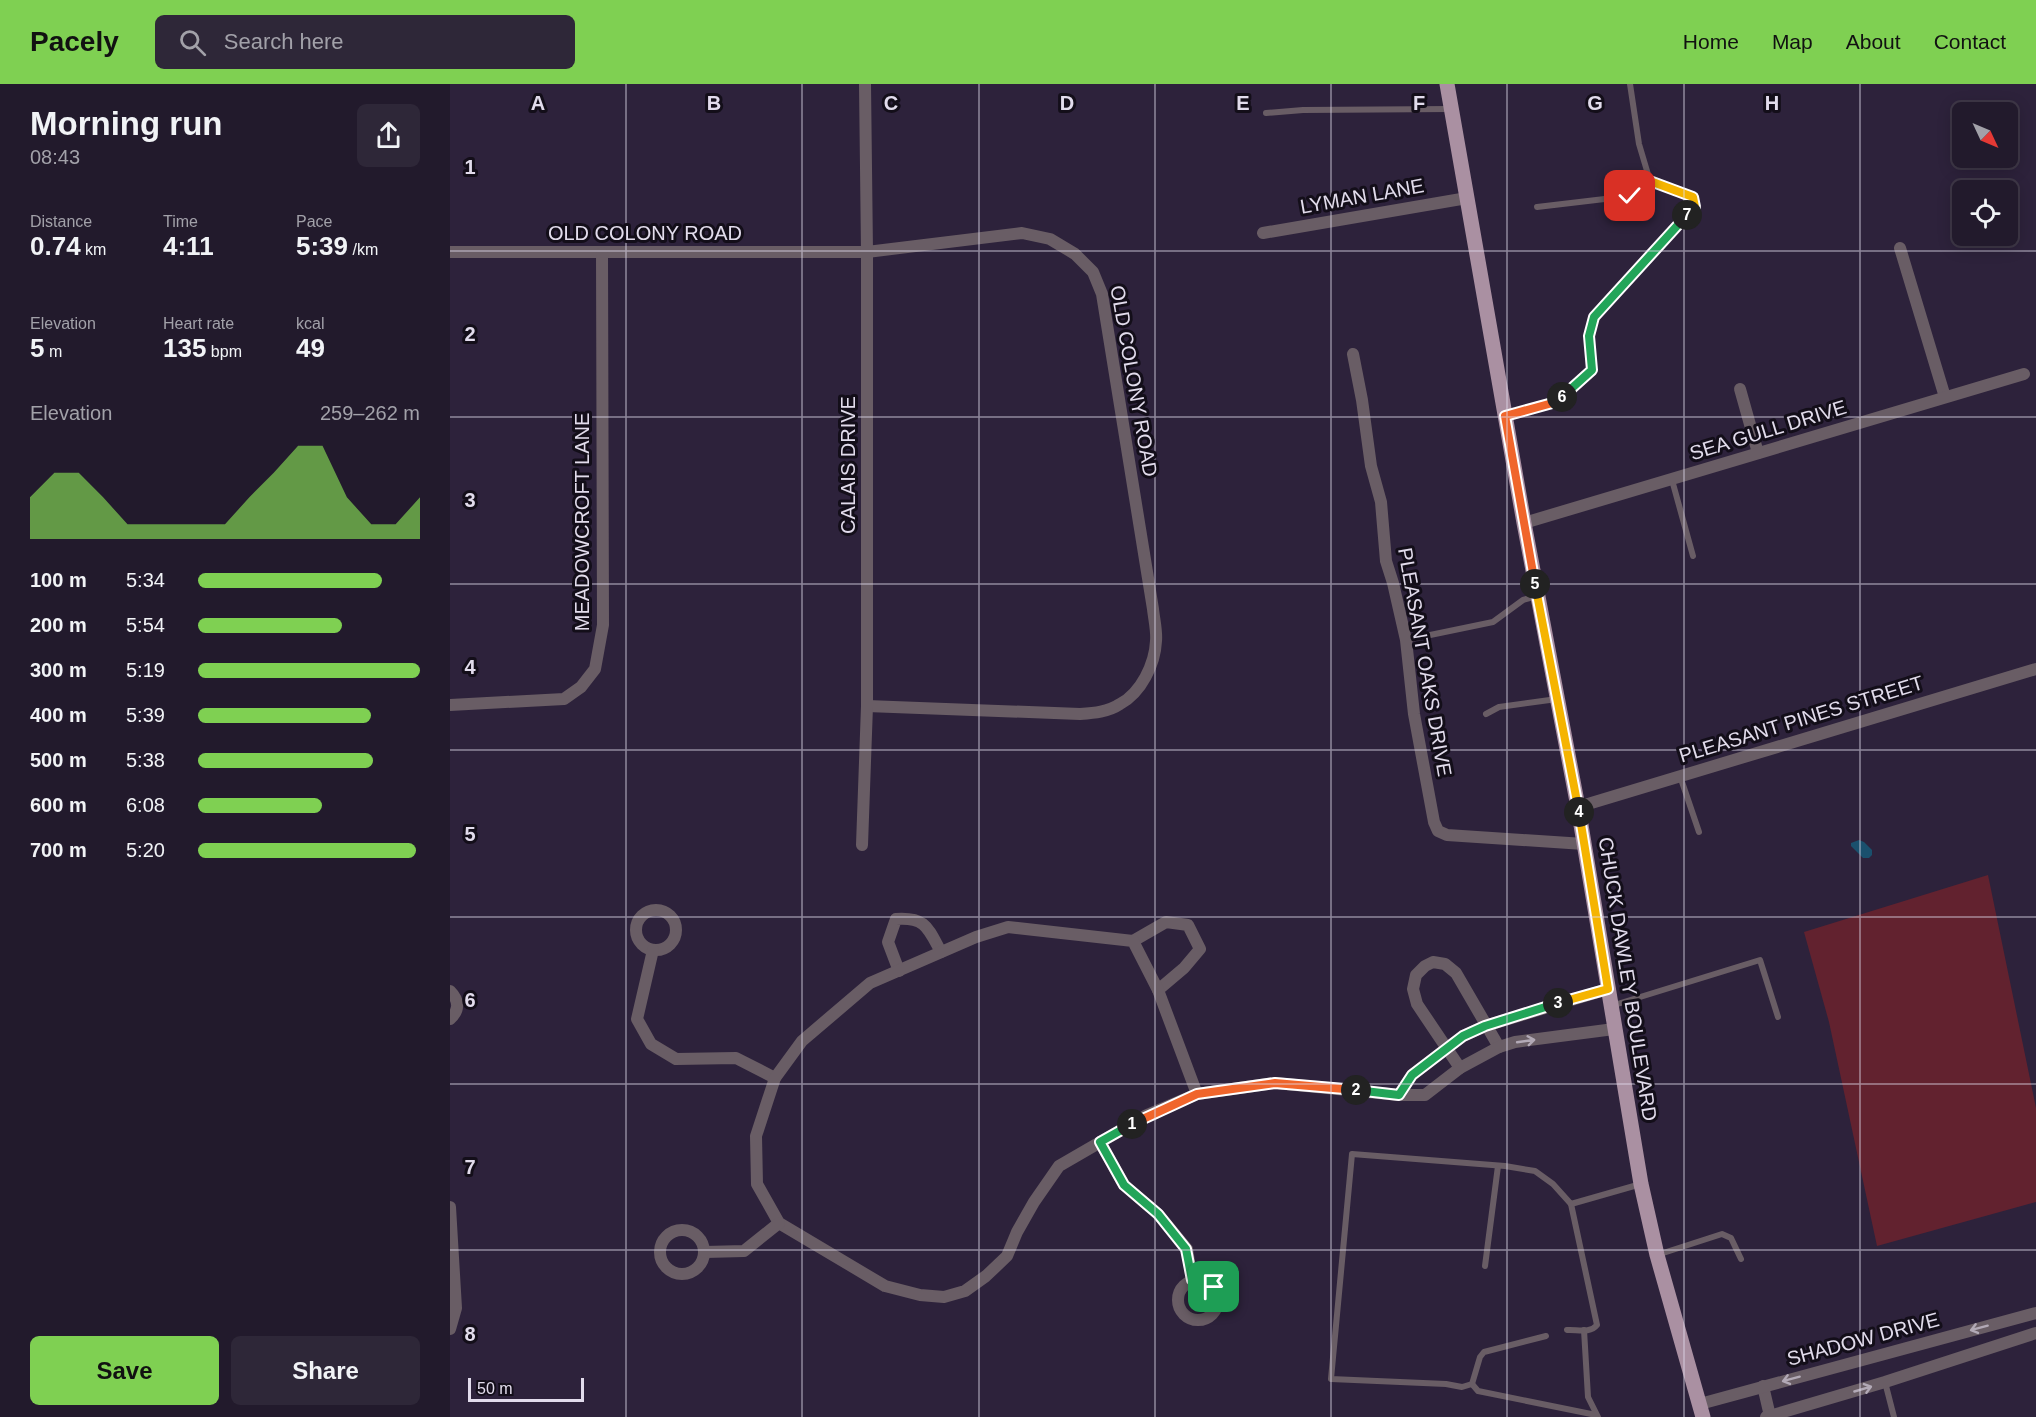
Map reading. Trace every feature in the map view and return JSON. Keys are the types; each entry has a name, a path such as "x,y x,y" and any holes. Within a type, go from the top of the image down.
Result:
{"main road":[{"name":"CHUCK DAWLEY BOULEVARD","path":"1447,84 1524,523 1578,807 1641,1184 1657,1255 1701,1413"}],"street":[{"name":"CALAIS DRIVE","path":"862,845 867,706 865,84"},
{"name":"LYMAN LANE","path":"1263,233 1467,198"},
{"name":"OLD COLONY ROAD","path":"450,252 867,252 1022,233 1050,239 1075,254 1093,272 1102,294 1157,640 1153,664 1138,687 1122,704 1101,712 1080,714 867,706"},
{"path":"1900,248 1945,397"},
{"name":"MEADOWCROFT LANE","path":"450,705 564,699 581,687 595,669 603,625 602,253"},
{"name":"PLEASANT OAKS DRIVE","path":"1353,354 1371,466 1381,502 1386,561 1406,640 1414,714 1434,822 1438,831 1447,835 1584,844"},
{"name":"SEA GULL DRIVE","path":"1524,523 2024,374"},
{"path":"1740,389 1758,453"},
{"name":"PLEASANT PINES STREET","path":"1578,807 2036,669"},
{"path":"899,970 888,942 896,919 913,918 928,928 941,952"},
{"path":"1158,990 1184,968 1200,949 1188,925 1166,922 1133,941 1008,927 976,937 870,983 802,1041 776,1078 756,1136 757,1184 779,1222 885,1286 920,1296 944,1297 965,1290 986,1276 1006,1256 1034,1202 1059,1166 1147,1115 1197,1094 1275,1083 1399,1095 1425,1095 1460,1068 1499,1047 1515,1042 1614,1029"},
{"path":"1133,941 1158,990 1197,1094"},
{"path":"653,950 637,1019 651,1044 676,1059 736,1058 776,1078"},
{"path":"1460,1068 1417,1004 1413,989 1416,975 1425,966 1433,962 1445,964 1456,973 1499,1047"},
{"path":"1399,1095 1412,1075 1463,1036 1485,1026 1608,989"},
{"path":"450,991 456,997 457,1004 456,1011 450,1019"},
{"path":"1100,1142 1124,1185 1158,1214 1186,1249 1192,1280"},
{"path":"450,1207 456,1308 450,1329"},
{"path":"705,1252 744,1251 779,1222"},
{"name":"SHADOW DRIVE","path":"1701,1413 1763,1386 2036,1313"},
{"path":"1763,1386 1768,1417 2036,1334"}],"lane":[{"path":"1630,84 1639,144 1650,181"},
{"path":"1266,113 1302,110 1451,109"},
{"path":"1537,207 1630,196 1650,181"},
{"path":"1505,416 1556,402 1592,370 1589,336 1594,317 1695,207 1693,197 1650,181"},
{"path":"1672,480 1693,556"},
{"path":"1406,640 1493,622 1523,600 1538,596"},
{"path":"1486,714 1499,707 1557,699"},
{"path":"1680,776 1699,832"},
{"path":"1611,1006 1760,960 1778,1017"},
{"path":"1472,1384 1462,1386 1331,1379 1352,1154 1535,1171 1553,1184 1571,1204 1597,1325 1594,1329 1567,1330"},
{"path":"1485,1266 1498,1166"},
{"path":"1571,1204 1641,1184"},
{"path":"1657,1255 1722,1234 1731,1238 1741,1258"},
{"path":"1584,1330 1588,1397 1597,1416"},
{"path":"1472,1384 1480,1357 1484,1352 1546,1336"},
{"path":"1885,1382 1894,1417"},
{"path":"1472,1384 1478,1391 1597,1416"}],"shaded area":[{"path":"1988,875 2036,1108 2036,1202 1877,1246 1829,1022 1804,932"}],"water":[{"path":"1859,840 1872,850 1869,858 1863,858 1851,846 1851,843"}],"route":[{"path":"1214,1287 1207,1282 1192,1280 1186,1249 1158,1214 1124,1185 1100,1142 1147,1115 1197,1094 1275,1083 1399,1095 1412,1075 1463,1036 1485,1026 1608,989 1578,807 1505,416 1556,402 1592,370 1589,336 1594,317 1695,207 1693,197 1650,181 1630,196"}]}
